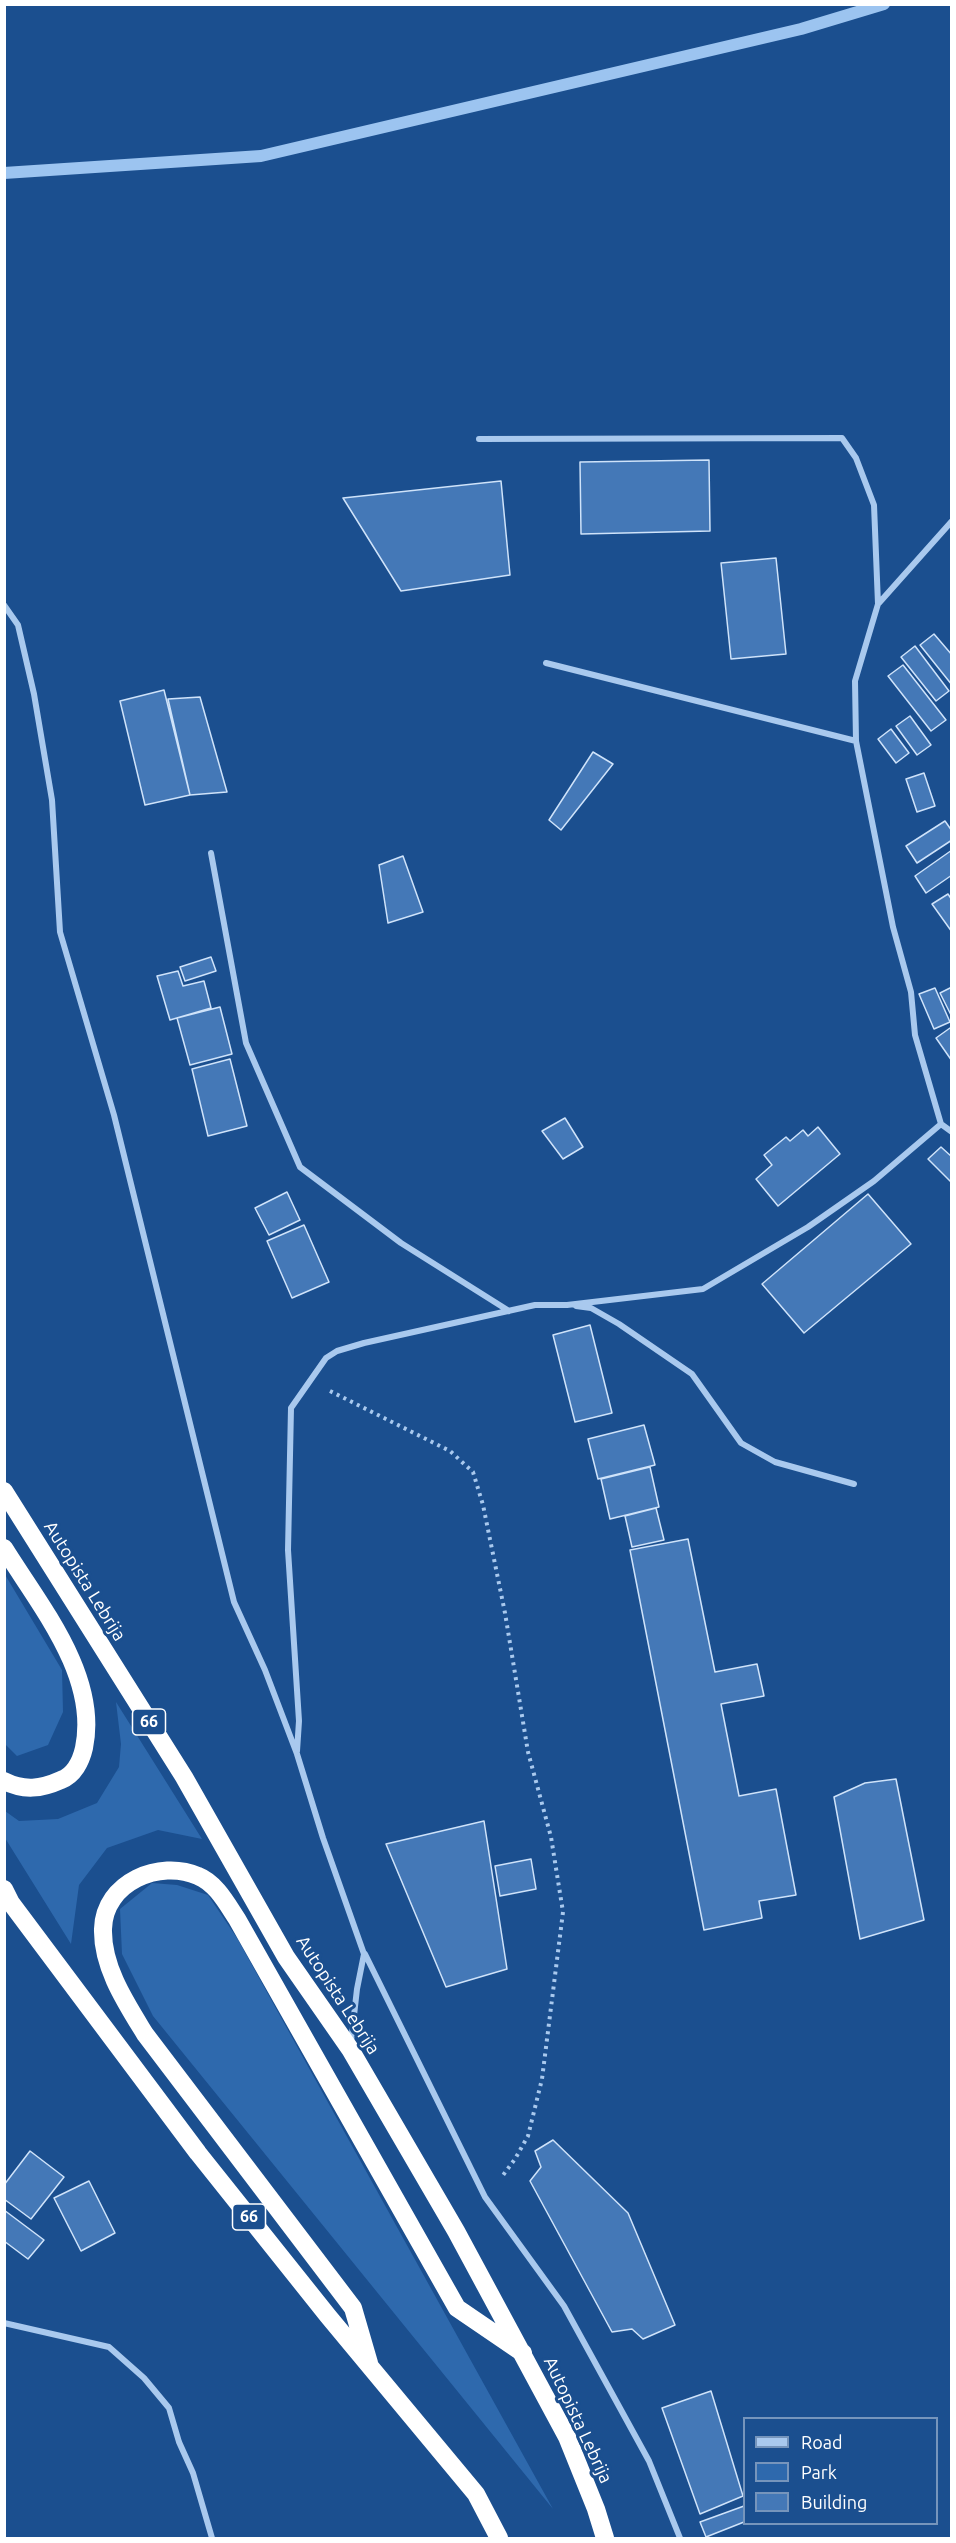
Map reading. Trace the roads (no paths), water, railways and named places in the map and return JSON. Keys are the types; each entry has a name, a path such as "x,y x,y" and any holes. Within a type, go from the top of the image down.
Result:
{"highway":[{"name":"Autopista Lebrija","path":"4,1491 184,1777 286,1957 350,2049 456,2231 567,2437 605,2538"},
{"path":"4,1548 77,1670 85,1701 86,1726 82,1758 74,1771 64,1779 36,1789 16,1787 4,1781"},
{"path":"369,2363 353,2308 145,2034 125,2002 105,1950 103,1928 106,1909 114,1897 142,1875 159,1870 178,1869 200,1876 218,1890 237,1919 457,2308 523,2353"},
{"name":"66","path":"7,1901 198,2154 476,2494 499,2538"}],"street":[{"path":"479,439 842,438 856,458 874,505 878,604 855,681 856,741 893,927 910,992 915,1035 941,1124 951,1132"},
{"path":"878,604 951,521"},
{"path":"4,605 18,625 34,694 52,801 60,932 114,1115 234,1602 265,1670 297,1754 323,1838 364,1954 485,2197 564,2306 649,2461 680,2538"},
{"path":"546,663 856,741"},
{"path":"211,853 246,1043 300,1167 401,1243 508,1311"},
{"path":"297,1754 299,1721 288,1550 291,1408 326,1358 337,1351 535,1305 567,1305 703,1289 808,1227 874,1181 941,1124"},
{"path":"567,1305 591,1308 645,1341 692,1374 741,1443 775,1462 854,1484"},
{"path":"350,2049 357,1989 364,1954"},
{"path":"4,2323 109,2347 144,2378 169,2408 179,2442 193,2473 212,2538"}],"waterway":[{"path":"4,173 261,156 801,29 884,4"}]}
